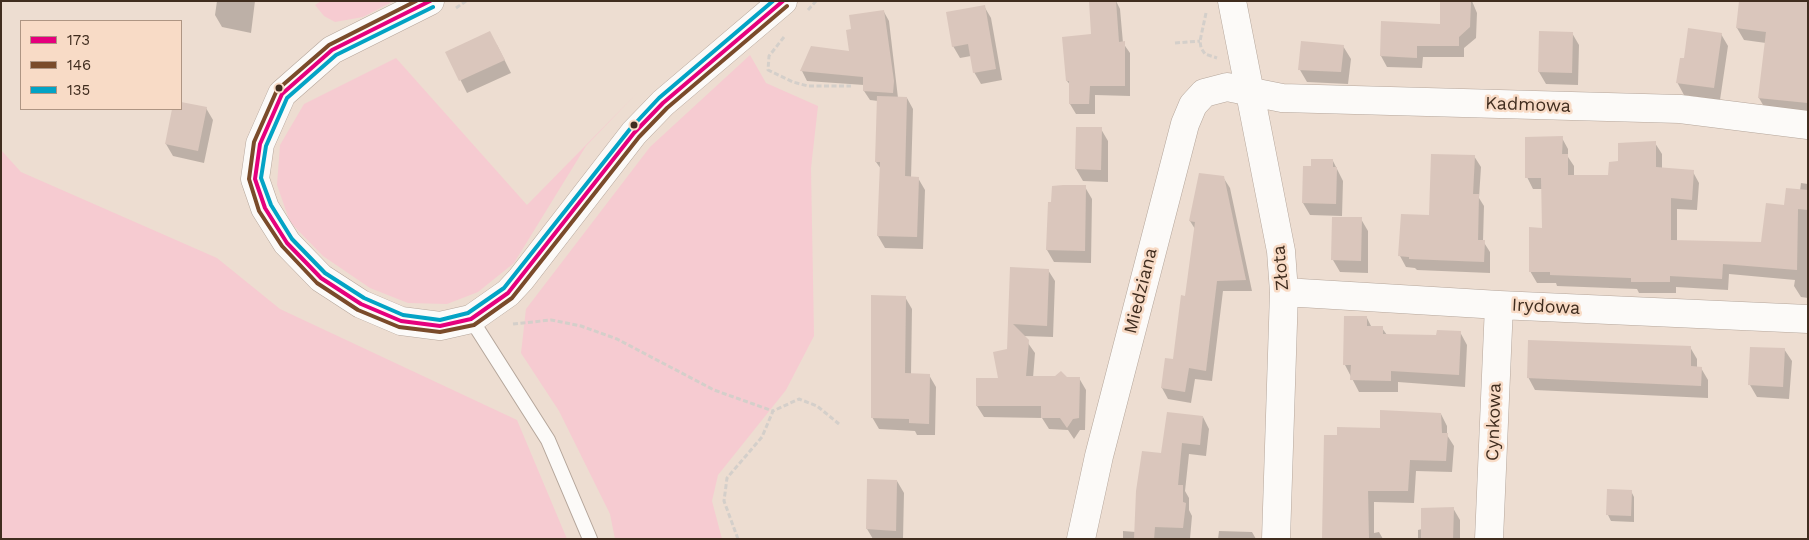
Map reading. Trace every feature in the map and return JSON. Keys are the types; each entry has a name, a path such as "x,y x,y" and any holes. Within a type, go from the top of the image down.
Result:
{"street":[{"path":"430,1 332,50 282,94 260,144 255,179 265,208 287,244 321,278 361,304 401,321 477,329 494,304 521,280 620,150 663,103 794,7"},
{"name":"Złota","path":"1232,1 1248,91 1256,120 1281,251 1284,292 1276,539"},
{"name":"Miedziana","path":"1081,539 1099,456 1185,124 1193,105 1204,93 1227,87 1248,91"},
{"name":"Kadmowa","path":"1248,91 1282,98 1680,109 1808,125"},
{"name":"Irydowa","path":"1284,292 1499,305 1808,319"},
{"name":"Cynkowa","path":"1489,539 1499,305"}],"lane":[{"path":"477,329 548,440 590,539"}],"path":[{"path":"794,7 816,1"},
{"path":"1206,9 1200,41 1205,54 1212,58 1220,58"},
{"path":"790,31 769,56 768,70 808,86 851,86"},
{"path":"1175,43 1200,41"},
{"path":"477,329 551,320 581,326 617,339 714,390 773,411 799,400 817,406 839,424"},
{"path":"738,539 724,502 727,478 762,437 773,411"}],"shaded area":[{"path":"321,1 394,1 363,17 335,22 324,16 315,5"},
{"path":"750,55 766,83 818,106 811,168 814,336 786,390 718,475 712,501 722,539 615,539 610,514 559,411 521,353 526,309 650,147"},
{"path":"396,58 527,205 638,92 586,146 514,263 478,292 447,304 408,303 370,288 323,256 290,222 277,185 280,145 304,104"},
{"path":"1,150 21,172 217,258 280,309 517,420 567,539 1,539"}],"building":[{"path":"1089,1 1116,1 1119,42 1125,41 1125,86 1090,86 1089,104 1069,104 1069,81 1066,81 1062,37 1091,34"},
{"path":"1440,1 1471,1 1470,27 1459,37 1459,46 1417,46 1417,58 1380,56 1381,21 1440,24"},
{"path":"1739,1 1808,1 1808,103 1758,98 1766,32 1736,28"},
{"path":"985,5 996,69 973,73 968,44 952,47 946,12"},
{"path":"884,10 894,81 893,93 863,91 863,77 800,71 811,46 849,51 846,30 851,29 849,15"},
{"path":"1688,28 1722,33 1714,88 1676,83 1680,58 1684,58"},
{"path":"490,31 505,60 459,81 445,52"},
{"path":"1539,31 1573,32 1572,73 1538,72"},
{"path":"1301,41 1344,45 1341,72 1298,70"},
{"path":"877,96 907,97 905,176 919,177 917,237 877,236 880,162 875,162"},
{"path":"182,102 207,107 198,151 165,144 172,110 182,110"},
{"path":"1076,127 1102,127 1101,170 1075,169"},
{"path":"1563,136 1562,154 1568,154 1568,175 1608,175 1609,162 1618,161 1618,143 1656,141 1656,167 1694,170 1692,200 1671,198 1671,240 1761,242 1766,203 1784,205 1786,188 1808,190 1808,210 1798,209 1797,270 1723,264 1722,279 1670,276 1670,282 1631,282 1631,278 1550,275 1550,272 1529,272 1529,227 1542,228 1541,178 1525,178 1525,137"},
{"path":"1431,154 1475,155 1473,194 1479,194 1478,240 1485,240 1484,262 1409,259 1409,257 1398,256 1401,214 1429,215"},
{"path":"1311,159 1333,159 1333,167 1337,167 1336,204 1302,203 1303,166 1311,166"},
{"path":"1199,173 1224,176 1246,280 1217,281 1206,371 1189,368 1185,392 1161,388 1165,358 1173,359 1181,295 1185,296 1195,222 1189,221"},
{"path":"1086,185 1085,251 1046,250 1048,202 1051,202 1052,186"},
{"path":"1332,217 1362,217 1361,261 1331,260"},
{"path":"1010,267 1049,269 1047,326 1013,324 1029,340 1026,376 1055,376 1061,371 1067,377 1080,377 1079,418 1073,419 1067,428 1060,418 1041,418 1041,406 976,406 976,378 998,378 993,352 1007,349"},
{"path":"871,295 906,296 905,373 930,374 929,424 909,423 909,419 871,418"},
{"path":"1344,316 1367,316 1367,326 1383,326 1383,334 1436,335 1437,330 1461,331 1459,375 1391,371 1391,381 1350,380 1351,365 1343,365"},
{"path":"1528,340 1691,346 1691,366 1702,367 1701,386 1527,378"},
{"path":"1750,347 1785,348 1783,387 1748,385"},
{"path":"1380,410 1441,413 1442,433 1448,433 1446,461 1410,460 1408,491 1368,491 1369,538 1322,538 1324,435 1337,435 1337,427 1380,428"},
{"path":"1167,412 1203,416 1200,445 1182,443 1178,485 1183,485 1183,502 1186,503 1183,528 1155,527 1154,539 1134,539 1136,491 1142,451 1161,453"},
{"path":"867,479 897,480 896,531 866,529"},
{"path":"1607,489 1632,490 1631,516 1606,515"},
{"path":"1454,507 1453,539 1421,539 1421,508"}],"transit line":[{"name":"146","path":"416,1 329,45 277,90 254,142 249,179 259,211 282,246 317,283 358,310 399,327 440,332 474,325 512,298 639,137 667,108 787,6"},
{"name":"173","path":"430,1 332,50 282,94 260,144 255,179 265,208 287,243 321,278 361,304 401,321 440,326 471,319 508,293 634,133 663,103 783,1"},
{"name":"135","path":"433,7 336,55 287,98 266,146 261,178 271,205 292,239 325,273 364,298 403,315 440,320 468,313 504,288 630,129 659,98 773,1"}]}
